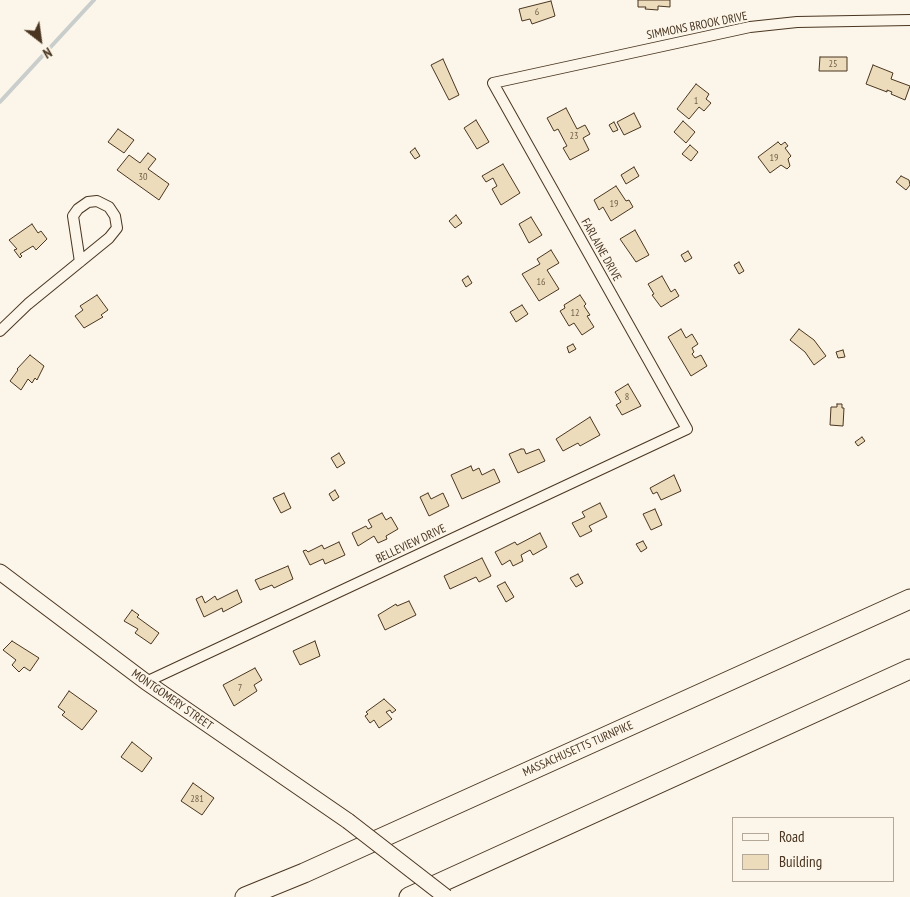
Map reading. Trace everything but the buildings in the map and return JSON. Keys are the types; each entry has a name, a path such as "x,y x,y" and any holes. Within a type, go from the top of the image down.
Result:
{"highway":[{"name":"MASSACHUSETTS TURNPIKE","path":"245,897 304,873 910,599"},
{"path":"409,897 910,669"}],"main road":[{"name":"MONTGOMERY STREET","path":"0,572 146,682 348,821 446,897"}],"street":[{"name":"SIMMONS BROOK DRIVE","path":"493,83 700,36 750,27 797,22 910,20"},
{"name":"FARLAINE DRIVE","path":"493,83 687,429"},
{"path":"0,331 109,238 117,228 116,216 109,207 97,201 88,202 78,209 73,216 80,262"},
{"name":"BELLEVIEW DRIVE","path":"146,682 687,429"}],"waterway":[{"path":"0,102 94,0"}]}
